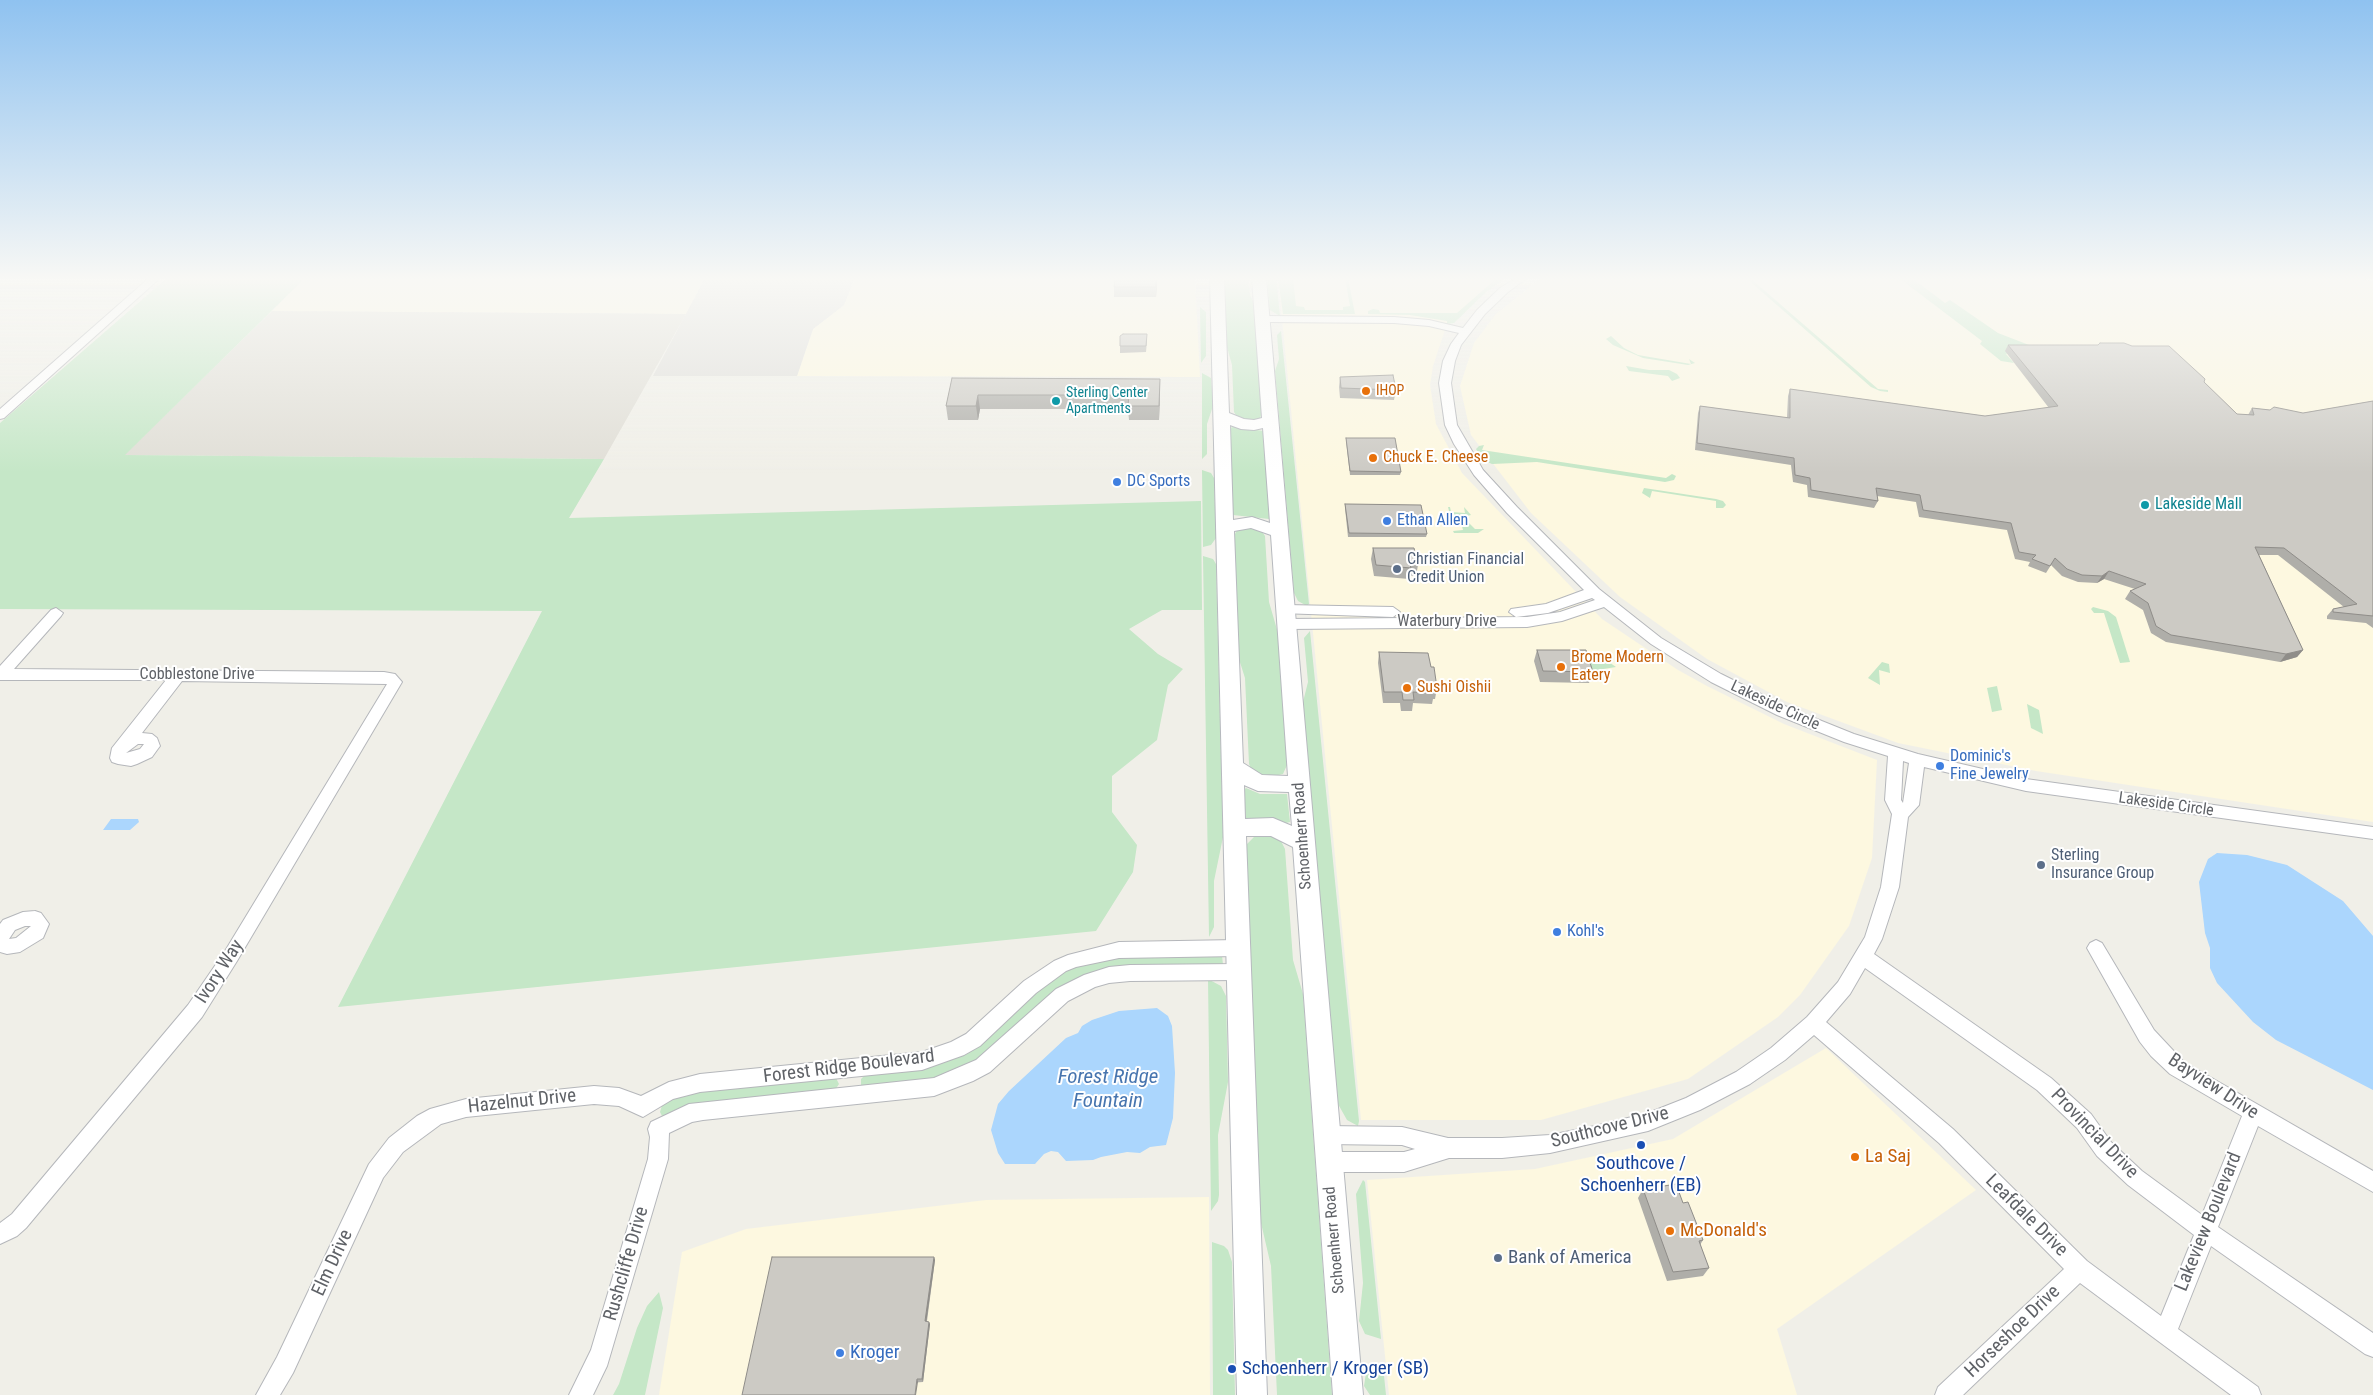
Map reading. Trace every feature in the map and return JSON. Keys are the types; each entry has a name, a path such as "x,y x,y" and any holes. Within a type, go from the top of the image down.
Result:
{"main road":[{"path":"1219,343 1252,1395"},
{"name":"Schoenherr Road","path":"1265,343 1348,1395"},
{"path":"1221,415 1235,422 1248,425 1271,421"},
{"path":"1225,527 1252,522 1279,532"},
{"path":"1232,766 1242,775 1258,783 1276,785 1299,783"},
{"path":"1234,830 1249,827 1273,827 1292,835 1304,843"}],"street":[{"path":"0,415 81,343"},
{"name":"Lakeside Circle","path":"1458,343 1449,361 1445,383 1449,418 1460,444 1478,472 1605,602 1636,627 1679,656 1751,696 1812,724 1896,754 1982,776 2034,786 2373,834"},
{"name":"Waterbury Drive","path":"1286,617 1522,612 1548,608 1594,592"},
{"name":"Waterbury Drive","path":"1286,617 1527,622 1562,616 1605,602"},
{"path":"0,674 56,613"},
{"name":"Cobblestone Drive","path":"0,674 384,677 393,679"},
{"path":"125,744 142,734 178,675"},
{"name":"Ivory Way","path":"0,1234 19,1221 195,1011 222,970 393,688 393,679"},
{"name":"Southcove Drive","path":"1328,1149 1404,1162 1448,1148 1502,1148 1550,1144 1595,1135 1648,1122 1693,1104 1743,1078 1778,1054 1814,1023 1844,988 1864,957 1880,920 1890,887 1900,814 1893,800 1896,754"},
{"name":"Southcove Drive","path":"1900,814 1910,805 1917,760"},
{"path":"0,936 16,922 29,918"},
{"path":"0,920 35,918 40,924 32,937 13,946 7,947 0,943"},
{"path":"0,927 0,936"},
{"name":"Bayview Drive","path":"2096,948 2158,1050 2177,1068 2373,1182"},
{"name":"Forest Ridge Boulevard","path":"643,1108 650,1101 669,1091 700,1083 885,1066 938,1058 973,1040 1042,978 1060,966 1089,956 1120,950 1238,960"},
{"name":"Provincial Drive","path":"1864,957 2044,1084 2084,1121 2104,1149 2135,1178 2205,1230 2373,1346"},
{"name":"Forest Ridge Boulevard","path":"658,1129 689,1113 703,1110 934,1087 966,1075 983,1066 1062,995 1090,981 1109,975 1238,960"},
{"name":"Leafdale Drive","path":"1814,1023 1946,1136 2079,1269 2250,1395"},
{"name":"Hazelnut Drive","path":"406,1137 437,1116 466,1108 594,1095 619,1096 643,1108"},
{"name":"Lakeview Boulevard","path":"2166,1332 2252,1113"},
{"name":"Rushcliffe Drive","path":"580,1395 596,1366 602,1350 643,1211 658,1159 660,1137 658,1129"},
{"name":"Elm Drive","path":"267,1395 285,1365 376,1171 406,1137"},
{"name":"Horseshoe Drive","path":"1946,1395 2079,1269"}],"shaded area":[{"path":"239,343 670,343 604,459 124,455"},
{"path":"670,343 808,343 797,376 653,376"},
{"path":"808,343 1198,343 1200,377 797,376"},
{"path":"1284,343 1441,343 1433,366 1430,385 1436,424 1462,473 1602,619 1678,670 1707,686 1784,724 1877,760 1872,858 1849,926 1800,995 1778,1017 1688,1079 1541,1120 1361,1120"},
{"name":"Lakeside Mall","path":"1474,343 2373,343 2373,822 2036,771 1898,743 1787,702 1707,659 1620,597 1531,513 1471,435 1460,386"},
{"path":"1826,1048 1976,1190 1777,1329 1797,1395 1389,1395 1367,1180 1535,1169 1673,1139"},
{"path":"1209,1197 1210,1395 659,1395 682,1252 746,1229 986,1200"}],"green space":[{"path":"92,343 239,343 125,455 604,459 569,518 1201,501 1202,610 1162,610 1129,629 1158,654 1183,669 1168,685 1157,740 1112,776 1112,812 1137,845 1133,872 1096,931 338,1007 542,611 0,609 0,423"},
{"path":"1201,343 1206,343 1206,356 1201,363"},
{"path":"1227,343 1257,343 1262,413 1260,418 1253,421 1237,417 1234,412 1232,365"},
{"path":"1278,343 1282,343 1309,604 1307,606 1298,601 1294,593 1275,371 1279,359"},
{"path":"1611,343 1619,343 1638,355 1691,364 1689,359 1695,363 1688,365 1643,358"},
{"path":"1821,343 1825,343 1878,389 1888,390 1888,392 1871,387"},
{"path":"2024,343 2029,345 2006,354 2014,363 2001,361 1980,344"},
{"path":"1626,366 1649,370 1669,370 1680,378 1672,381 1668,376 1629,371"},
{"path":"1202,373 1211,378 1213,406 1207,424 1207,454 1202,459"},
{"path":"1230,428 1264,431 1269,519 1233,515"},
{"path":"1484,445 1482,450 1666,478 1672,474 1676,476 1674,480 1665,482 1537,462 1492,464 1483,460 1476,449"},
{"path":"1202,470 1211,473 1214,478 1216,538 1211,545 1203,547"},
{"path":"1644,488 1716,499 1723,501 1726,505 1723,508 1716,508 1716,501 1652,491 1650,498 1642,493"},
{"path":"1448,507 1450,507 1451,512 1465,513 1464,507 1471,515 1463,517 1475,529 1484,529 1478,533 1454,533 1453,531 1463,530 1459,515 1450,515"},
{"path":"1246,527 1261,530 1265,536 1269,602 1278,633 1287,765 1283,774 1266,778 1251,769 1249,764 1245,678 1238,656 1234,536 1237,530"},
{"path":"1203,556 1213,559 1216,564 1223,837 1214,881 1214,927 1209,937"},
{"path":"2093,607 2108,611 2116,617 2130,662 2120,663 2104,613 2094,613 2091,609"},
{"path":"1310,631 1358,1126 1347,1120 1338,1104 1303,702 1308,682 1304,638"},
{"path":"1603,658 1616,667 1591,671 1589,660"},
{"path":"1882,662 1889,664 1890,673 1879,670 1880,685 1868,678"},
{"path":"1997,686 2002,710 1992,712 1987,688"},
{"path":"2027,704 2039,710 2043,734 2031,728"},
{"path":"1246,788 1260,794 1287,794 1290,822 1286,823 1272,818 1246,818 1243,791"},
{"path":"1268,834 1280,839 1285,849 1293,960 1303,994 1332,1395 1277,1395 1271,1266 1261,1223 1246,850 1247,844 1254,837"},
{"path":"1115,955 1222,955 1223,965 1112,969 981,1059 942,1078 862,1087 861,1079 866,1074 925,1067 1063,971"},
{"path":"1208,979 1221,986 1226,996 1228,1082 1218,1135 1219,1195 1218,1201 1211,1211"},
{"path":"836,1078 839,1084 835,1090 662,1116 660,1112 663,1102 695,1091"},
{"path":"1363,1180 1365,1182 1381,1339 1365,1334 1359,1321 1363,1283 1356,1194"},
{"path":"1212,1242 1224,1246 1228,1250 1232,1262 1235,1395 1213,1395"},
{"path":"659,1292 663,1308 645,1395 613,1395 619,1384 637,1328 647,1306"},
{"path":"1383,1366 1386,1395 1370,1395 1364,1386 1366,1373 1369,1368"}],"water":[{"path":"111,819 138,819 139,822 130,830 103,830"},
{"path":"2217,853 2247,855 2287,865 2343,901 2373,936 2373,1090 2276,1040 2253,1022 2217,983 2210,968 2210,948 2205,933 2199,882 2208,859"},
{"name":"Forest Ridge Fountain","path":"1157,1008 1168,1016 1172,1026 1175,1073 1173,1118 1166,1145 1150,1147 1140,1153 1127,1152 1093,1160 1066,1161 1058,1152 1051,1151 1044,1154 1035,1164 1005,1164 998,1153 991,1130 998,1104 1009,1091 1066,1038 1078,1033 1082,1026 1092,1020 1119,1011"}],"building":[{"path":"1120,343 1146,343 1146,346 1120,346"},
{"name":"Lakeside Mall","path":"2100,343 2124,343 2132,346 2169,346 2205,379 2204,382 2237,414 2254,415 2252,408 2270,410 2274,407 2303,413 2373,401 2373,616 2333,612 2333,609 2357,604 2284,548 2255,547 2303,650 2286,654 2171,635 2156,626 2148,603 2130,591 2146,584 2109,571 2102,576 2082,575 2067,569 2055,558 2050,566 2032,559 2036,555 2019,552 2011,523 1923,510 1920,495 1876,488 1878,501 1811,490 1810,478 1795,475 1794,458 1697,443 1700,406 1790,418 1790,389 1985,416 2058,406 2008,345 2098,345"},
{"path":"1393,375 1396,390 1341,388 1340,377"},
{"path":"952,378 1160,379 1159,406 1128,406 1129,395 978,395 976,406 946,406"},
{"name":"Chuck E. Cheese","path":"1346,438 1395,438 1401,472 1350,471"},
{"name":"Ethan Allen","path":"1345,504 1421,505 1427,534 1349,533"},
{"path":"1373,548 1414,548 1418,565 1410,565 1411,568 1376,565"},
{"path":"1537,650 1586,650 1593,672 1543,671"},
{"name":"Sushi Oishii","path":"1379,652 1428,653 1431,667 1434,667 1437,688 1433,688 1434,693 1413,692 1414,700 1403,700 1402,692 1384,692"},
{"name":"McDonald's","path":"1655,1180 1664,1186 1676,1184 1683,1203 1688,1202 1703,1240 1699,1241 1709,1268 1673,1272 1643,1189 1650,1188"},
{"name":"Kroger","path":"772,1257 934,1257 925,1321 929,1322 922,1379 917,1379 915,1395 742,1395"}],"place":[{"name":"IHOP","path":"1366,391"},
{"name":"Sterling Center Apartments","path":"1056,401"},
{"name":"Chuck E. Cheese","path":"1373,458"},
{"name":"DC Sports","path":"1117,482"},
{"name":"Lakeside Mall","path":"2145,505"},
{"name":"Ethan Allen","path":"1387,521"},
{"name":"Christian Financial Credit Union","path":"1397,569"},
{"name":"Brome Modern Eatery","path":"1561,667"},
{"name":"Sushi Oishii","path":"1407,688"},
{"name":"Dominic's Fine Jewelry","path":"1940,766"},
{"name":"Sterling Insurance Group","path":"2041,865"},
{"name":"Kohl's","path":"1557,932"},
{"name":"Southcove / Schoenherr (EB)","path":"1641,1145"},
{"name":"La Saj","path":"1855,1157"},
{"name":"McDonald's","path":"1670,1231"},
{"name":"Bank of America","path":"1498,1258"},
{"name":"Kroger","path":"840,1353"},
{"name":"Schoenherr / Kroger (SB)","path":"1232,1369"}]}
